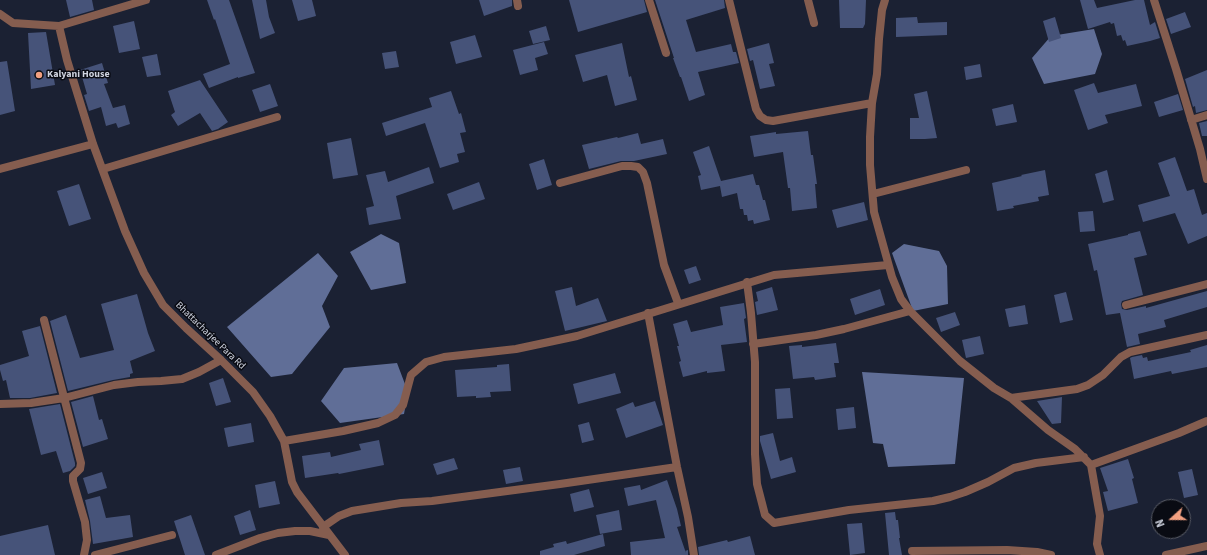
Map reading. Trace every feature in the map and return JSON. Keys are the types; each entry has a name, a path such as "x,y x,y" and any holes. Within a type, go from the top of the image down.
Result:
{"street":[{"path":"0,14 13,23 59,26 146,0"},
{"path":"649,0 666,53"},
{"path":"729,0 756,109 760,116 766,120 773,120 872,102"},
{"path":"808,0 814,23"},
{"path":"885,0 882,10 877,74 872,102 870,165 874,212 888,265 896,288 901,299 910,311 960,361 994,388 1011,398 1034,419 1076,449 1084,457 1090,465 1100,516 1097,544 1100,555"},
{"path":"1154,0 1200,149 1207,179"},
{"name":"Bhattacharjee Para Rd","path":"59,26 67,60 93,144 125,231 151,286 163,304 186,328 253,392 270,416 284,441 292,482 297,492 345,555"},
{"path":"1191,120 1207,115"},
{"path":"103,169 277,117"},
{"path":"0,169 93,144"},
{"path":"560,183 622,166 638,166 643,172 650,196 664,265 678,304"},
{"path":"873,194 966,170"},
{"path":"284,441 378,424 395,415 403,405 411,375 426,362 444,357 516,349 570,337 774,274 888,265"},
{"path":"747,282 755,362 755,454 757,484 765,515 774,523 849,510 950,498 983,485 1014,468 1036,463 1084,457"},
{"path":"1126,305 1207,284"},
{"path":"753,344 816,335 910,311"},
{"path":"648,313 688,517 694,555"},
{"path":"44,320 81,463 80,468 73,476 73,481 85,522 87,540 84,555"},
{"path":"1011,398 1077,389 1088,385 1121,357 1130,352 1207,335"},
{"path":"0,404 31,403 64,398 114,385 182,379 221,360"},
{"path":"1090,465 1179,433 1207,421"},
{"path":"323,527 339,516 352,511 402,503 432,501 677,467"},
{"path":"216,555 260,538 278,533 310,531 329,535"},
{"path":"95,555 172,535"},
{"path":"1166,555 1207,546"},
{"path":"912,551 1007,550 1037,552 1051,555"}],"water":[{"path":"1094,29 1102,54 1095,74 1044,84 1032,58 1051,36"},
{"path":"381,234 399,243 406,283 371,290 350,252"},
{"path":"904,244 939,251 947,266 948,304 913,311 892,253"},
{"path":"318,253 338,276 322,306 330,327 292,374 271,377 227,327"},
{"path":"397,363 408,392 404,414 340,423 321,401 344,368"},
{"path":"862,372 964,378 955,464 888,467 883,444 873,443"}],"building":[{"path":"66,0 92,0 94,10 70,17"},
{"path":"207,0 229,0 255,73 238,77 209,88 203,74 230,64"},
{"path":"252,0 266,0 269,17 275,33 260,39"},
{"path":"292,0 312,0 316,16 298,21"},
{"path":"479,0 512,0 512,6 484,16"},
{"path":"569,0 644,0 647,12 578,32"},
{"path":"655,0 724,0 725,8 686,20 696,52 731,44 733,52 736,52 739,63 698,72 705,95 689,101 673,58"},
{"path":"839,0 866,0 865,24 863,28 840,28"},
{"path":"1080,0 1094,0 1097,8 1135,0 1144,0 1150,25 1155,22 1160,38 1127,46 1121,35 1117,36 1114,23 1111,24 1110,22 1088,29"},
{"path":"1185,12 1191,27 1171,34 1166,19"},
{"path":"917,17 918,23 947,22 947,35 896,37 896,18"},
{"path":"1055,17 1061,38 1049,42 1043,21"},
{"path":"134,21 140,49 119,53 113,26"},
{"path":"546,26 550,40 533,44 529,31"},
{"path":"46,32 55,85 31,89 28,33"},
{"path":"475,35 482,57 456,64 450,42"},
{"path":"544,42 548,54 535,58 538,70 520,75 513,50"},
{"path":"622,43 629,77 631,76 637,100 615,106 607,75 583,82 575,55"},
{"path":"769,43 774,63 769,64 775,86 760,89 753,60 750,61 747,49"},
{"path":"396,51 399,67 385,69 382,53"},
{"path":"157,54 161,75 147,77 142,57"},
{"path":"7,61 15,111 0,115 0,62"},
{"path":"102,63 108,83 104,84 113,108 125,105 130,124 118,128 116,123 106,126 101,107 89,111 84,95 87,94 80,70"},
{"path":"980,64 982,77 966,80 964,67"},
{"path":"1207,70 1207,110 1196,113 1195,106 1193,107 1185,79"},
{"path":"200,80 228,122 212,131 200,113 178,126 171,115 175,112 168,91"},
{"path":"1094,83 1098,93 1136,84 1142,106 1105,115 1108,123 1088,130 1074,90"},
{"path":"270,84 278,106 260,112 252,90"},
{"path":"451,91 459,114 461,113 466,132 460,133 465,152 457,154 459,162 440,168 425,123 386,136 382,123 432,107 429,98"},
{"path":"927,91 937,138 910,139 910,118 919,118 914,94"},
{"path":"1178,94 1183,110 1159,117 1154,102"},
{"path":"1013,104 1017,122 996,126 992,109"},
{"path":"1207,121 1207,136 1202,136 1199,123"},
{"path":"808,131 817,184 815,184 817,208 792,211 790,188 788,188 783,152 754,157 750,136 776,132 776,134"},
{"path":"638,133 641,144 663,139 667,154 634,161 621,161 589,169 582,145"},
{"path":"351,138 358,175 333,179 327,143"},
{"path":"709,146 721,181 753,174 756,185 759,185 763,200 765,200 770,220 754,224 753,220 748,221 747,215 744,215 743,209 740,209 737,193 722,197 720,186 701,190 698,176 701,175 693,152"},
{"path":"1175,157 1187,191 1194,189 1202,215 1207,213 1207,236 1188,244 1175,213 1143,222 1138,205 1170,196 1158,163"},
{"path":"544,159 552,185 537,190 529,164"},
{"path":"429,167 434,183 396,196 401,219 369,225 366,208 374,206 366,175 385,171 388,182"},
{"path":"1045,170 1049,195 1038,197 1039,201 997,211 992,183"},
{"path":"1107,170 1114,200 1103,203 1095,174"},
{"path":"479,182 485,199 453,210 447,194"},
{"path":"79,184 91,219 69,226 57,191"},
{"path":"864,202 868,220 837,228 832,210"},
{"path":"1093,211 1095,231 1080,232 1078,212"},
{"path":"1140,231 1147,255 1134,258 1143,295 1122,301 1122,309 1127,310 1146,306 1146,308 1207,291 1207,307 1164,320 1166,327 1138,334 1140,344 1127,347 1120,313 1106,315 1097,270 1094,271 1088,244"},
{"path":"696,266 701,280 689,284 684,270"},
{"path":"572,287 576,306 598,298 607,321 565,331 555,291"},
{"path":"772,287 778,310 757,315 755,302 758,301 756,292"},
{"path":"880,289 885,305 855,315 850,299"},
{"path":"1066,292 1073,320 1060,323 1054,295"},
{"path":"137,294 148,333 155,351 130,361 133,373 130,374 130,377 68,391 50,321 66,315 80,358 114,350 101,304"},
{"path":"744,303 746,318 744,319 747,342 721,345 725,371 707,373 707,371 683,377 679,362 681,361 677,346 679,346 673,324 687,320 691,332 723,325 720,307"},
{"path":"1025,305 1028,324 1009,327 1005,309"},
{"path":"955,312 960,325 941,332 936,318"},
{"path":"40,326 57,393 30,398 10,398 6,380 3,381 0,365 29,356 22,331"},
{"path":"980,336 984,354 966,358 962,340"},
{"path":"836,343 839,363 834,363 836,377 815,380 814,377 793,379 789,346 802,345 802,347"},
{"path":"1207,345 1207,367 1172,374 1171,371 1134,379 1130,358 1132,357 1142,355 1143,358 1147,357 1148,361 1191,352 1190,350"},
{"path":"509,364 511,391 490,392 491,397 457,397 455,370 497,367 497,365"},
{"path":"615,373 621,393 578,404 573,384"},
{"path":"223,378 231,402 216,406 209,383"},
{"path":"790,388 793,418 777,419 775,389"},
{"path":"93,396 99,420 102,419 108,439 83,447 71,402"},
{"path":"1062,397 1061,423 1052,424 1037,401"},
{"path":"655,401 663,425 626,438 616,409 633,402 635,407"},
{"path":"60,404 75,463 75,466 70,471 63,473 56,451 41,455 29,409"},
{"path":"854,407 856,428 838,430 836,409"},
{"path":"589,422 594,440 582,443 578,425"},
{"path":"251,423 254,442 228,447 224,428"},
{"path":"773,433 780,461 792,457 796,472 771,479 760,441 760,436"},
{"path":"379,440 384,465 339,474 305,478 302,456 330,452 331,457 361,450 359,444"},
{"path":"454,458 458,469 437,475 433,464"},
{"path":"1128,459 1134,478 1132,479 1138,503 1108,511 1103,492 1108,491 1100,468"},
{"path":"520,467 523,481 506,484 503,470"},
{"path":"1192,469 1198,495 1184,498 1178,472"},
{"path":"102,472 107,488 88,494 83,478"},
{"path":"667,480 681,526 677,527 685,551 688,550 688,555 631,555 630,542 665,538 656,500 628,506 624,488 640,485 641,490"},
{"path":"275,481 280,504 259,508 255,485"},
{"path":"589,489 594,507 574,512 570,494"},
{"path":"100,496 106,518 130,515 133,537 93,544 85,500"},
{"path":"250,510 256,530 240,535 234,516"},
{"path":"619,510 622,530 600,534 596,515"},
{"path":"895,512 896,520 898,520 902,555 889,555 885,513"},
{"path":"191,515 205,555 185,555 174,521"},
{"path":"862,523 865,553 850,555 847,524"},
{"path":"48,525 55,555 0,555 0,536"},
{"path":"603,534 605,546 574,555 540,555 540,551 554,547 553,544 566,541 567,544"},
{"path":"750,536 755,555 699,555 698,547 727,540 728,542"}],"place":[{"name":"Kalyani House","path":"39,75"}]}
